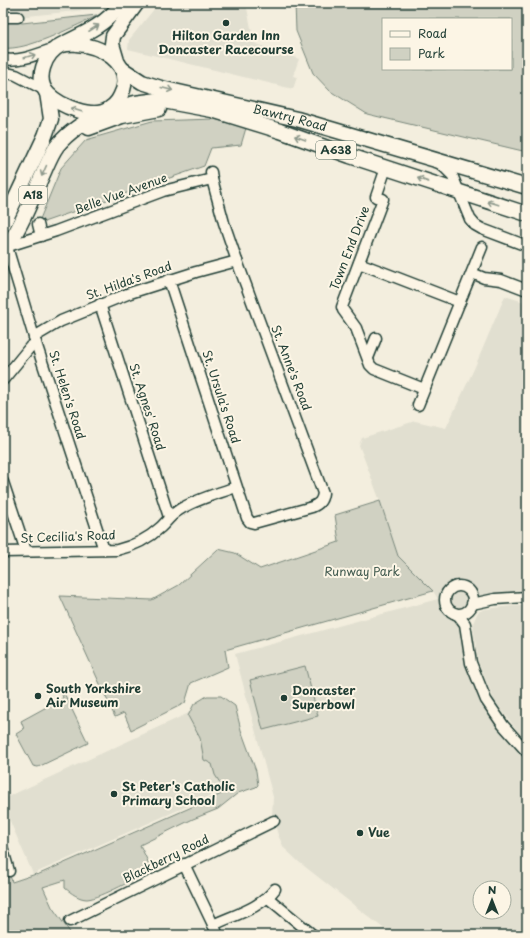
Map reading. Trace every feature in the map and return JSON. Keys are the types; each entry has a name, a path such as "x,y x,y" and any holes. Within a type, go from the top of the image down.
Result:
{"highway":[{"path":"122,3 117,11 94,29 58,46 45,59 42,69 42,79 46,92 59,103 88,113 106,111 120,99 125,78 112,44 113,36 137,3"},
{"path":"58,46 76,44 93,47 107,53 120,65"},
{"name":"Bawtry Road","path":"120,65 142,82 162,88 297,119 527,187"},
{"name":"A18","path":"3,225 45,136 51,119 46,92"},
{"name":"Bawtry Road","path":"106,111 135,103 158,100 212,110 274,128 386,168 527,214"},
{"name":"Bawtry Road","path":"64,138 122,116 156,108 212,110"},
{"name":"A18","path":"4,248 24,216 49,160 57,146 75,128 106,111"}],"street":[{"path":"3,17 18,17"},
{"path":"3,59 20,59 58,46"},
{"path":"3,72 16,75 46,92"},
{"path":"435,160 446,168 452,175 470,219 475,225 527,246"},
{"name":"Town End Drive","path":"386,168 376,197 383,199 342,307 356,328 374,369 424,389"},
{"name":"Belle Vue Avenue","path":"4,248 212,175"},
{"name":"St. Anne's Road","path":"212,175 224,223 237,261 323,493 322,500 319,504 312,507 254,523 250,522"},
{"path":"38,224 41,236"},
{"path":"418,405 482,247"},
{"name":"St. Helen's Road","path":"4,248 14,270 35,340 104,550"},
{"name":"St. Hilda's Road","path":"3,380 35,340 61,321 130,292 237,261"},
{"path":"359,263 460,302"},
{"path":"472,273 484,278 501,280 527,290"},
{"name":"St. Ursula's Road","path":"169,280 236,488 247,518 250,522"},
{"name":"St. Agnes' Road","path":"100,304 169,517"},
{"path":"361,339 374,342 368,358"},
{"path":"3,482 26,551"},
{"name":"St Cecilia's Road","path":"3,552 117,550 140,542 152,535 169,517 188,505 236,488"},
{"path":"465,624 459,616 447,607 445,597 448,591 452,588 460,586 464,587 470,592 495,599"},
{"path":"470,592 472,596 471,606 465,624 471,663 486,700 502,726 527,752"},
{"path":"454,612 461,613 471,606 495,599 527,597"},
{"name":"Blackberry Road","path":"70,921 274,821"},
{"path":"3,850 10,871"},
{"path":"184,864 218,935"},
{"path":"213,925 260,903 268,898 275,889"},
{"path":"268,898 312,935"}],"shaded area":[{"path":"4,3 109,3 105,8 18,17"},
{"path":"159,3 246,3 254,43 299,59 293,76 297,77 293,89 128,49 129,40"},
{"path":"505,296 527,303 527,597 472,604 467,611 459,613 486,700 527,756 527,935 392,935 299,862 284,848 272,816 273,797 235,654 438,599 433,591 398,556 380,501 359,445 362,438 415,421 446,428 474,369"},
{"path":"527,606 527,743 494,700 478,661 474,633 473,623 478,612 485,609"},
{"name":"St Peter's Catholic Primary School","path":"191,712 226,789 33,874 3,805 3,799"}],"green space":[{"path":"295,3 527,3 527,152 367,114 330,91 313,73 296,31"},
{"path":"97,15 61,33 36,42 13,48 3,48 3,20 13,20 22,23"},
{"path":"214,119 246,128 241,145 211,148 204,166 38,224 61,168 86,140 152,121"},
{"name":"Runway Park","path":"380,501 398,556 433,591 225,650 228,667 191,683 185,703 131,730 124,713 115,717 60,596 152,600 179,585 218,549 235,553 260,569 339,542 335,515"},
{"name":"Doncaster Superbowl","path":"305,666 318,716 263,730 250,680"},
{"path":"64,693 88,743 38,767 33,766 16,734 24,729 21,721 63,698 62,694"},
{"path":"207,696 221,696 235,706 241,730 256,771 258,785 238,793 218,809 193,819 140,845 152,870 110,891 93,898 84,899 72,894 65,888 65,880 43,887 52,907 72,935 3,935 3,851 12,882 36,874 37,875 226,792 215,775 212,764 204,760 200,738 188,716 194,704"}],"place":[{"name":"Hilton Garden Inn Doncaster Racecourse","path":"226,23"},
{"name":"South Yorkshire Air Museum","path":"38,696"},
{"name":"Doncaster Superbowl","path":"284,698"},
{"name":"St Peter's Catholic Primary School","path":"114,794"},
{"name":"Vue","path":"360,833"}]}
